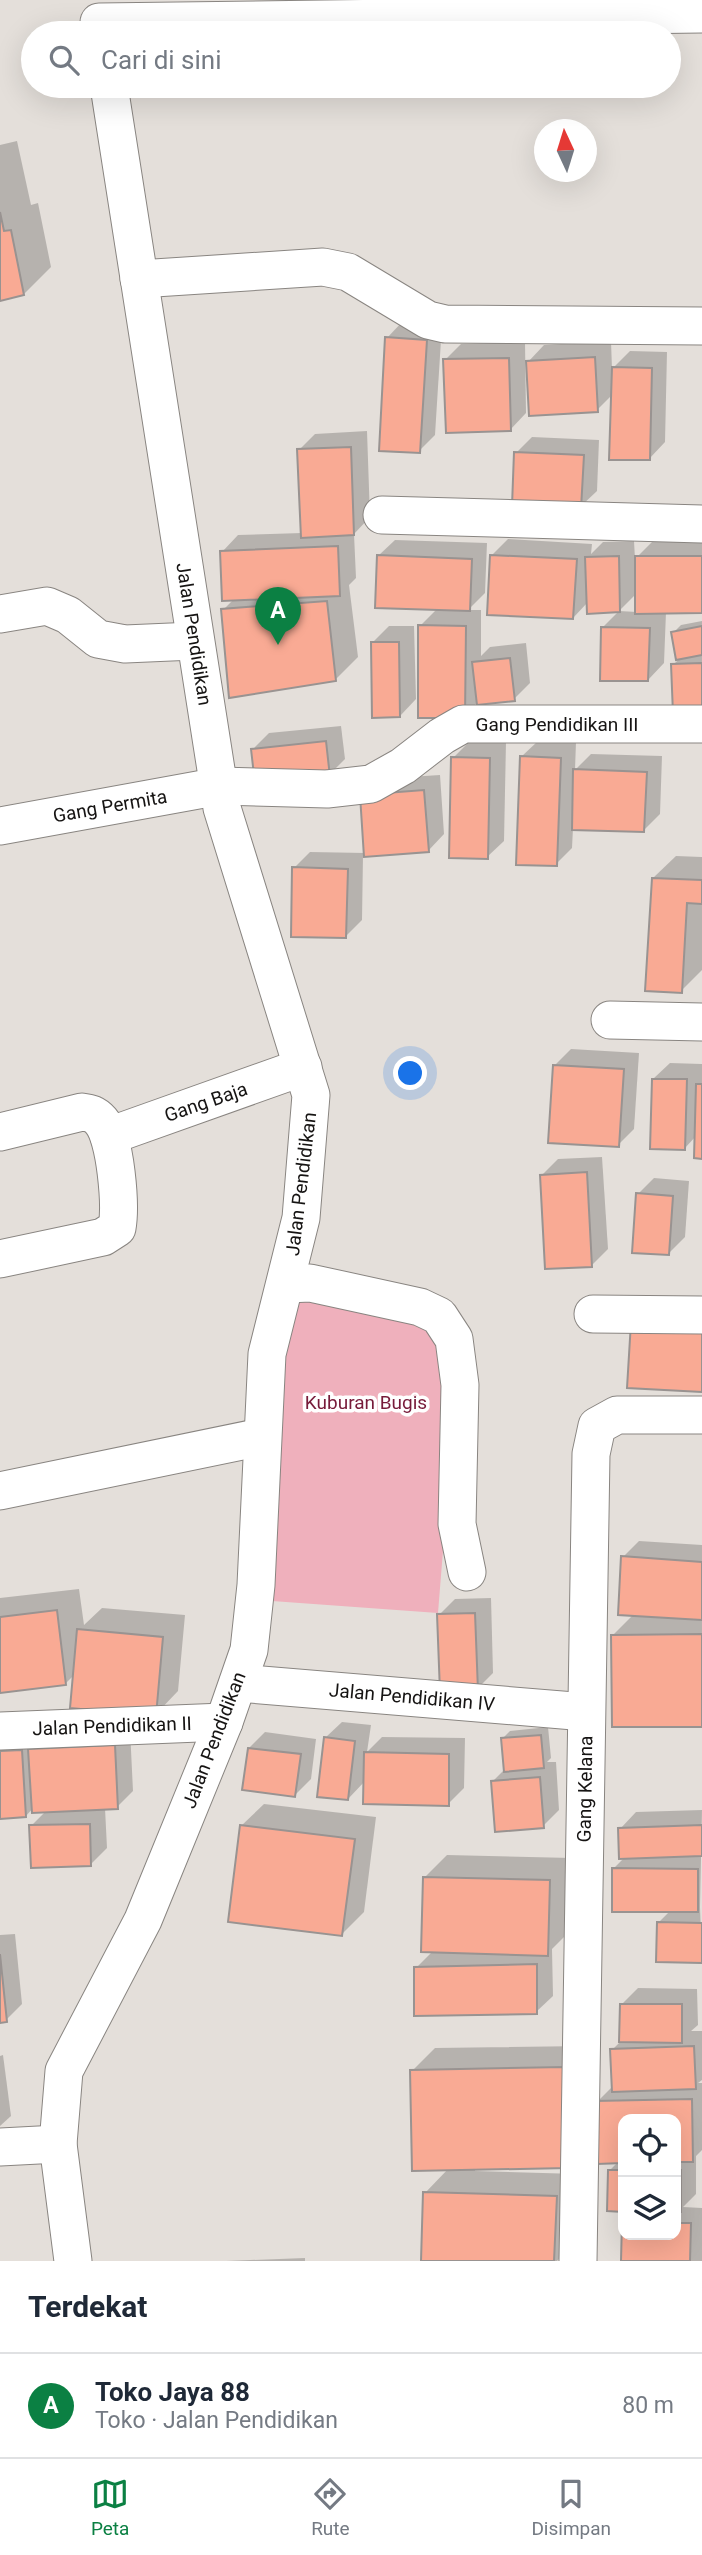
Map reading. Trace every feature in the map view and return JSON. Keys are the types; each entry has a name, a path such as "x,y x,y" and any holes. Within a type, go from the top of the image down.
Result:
{"street":[{"path":"98,19 455,8 702,14"},
{"name":"Jalan Pendidikan","path":"73,2261 58,2144 64,2071 143,1920 224,1721 249,1650 256,1585 267,1354 287,1284 301,1218 311,1095 255,922 222,808 111,98"},
{"path":"139,279 323,267 357,276 428,320 445,324 702,326"},
{"path":"382,515 702,524"},
{"path":"0,614 47,606 68,615 98,639 125,644 194,641"},
{"name":"Gang Pendidikan III","path":"220,786 327,789 371,784 403,766 463,724 702,724"},
{"name":"Gang Permita","path":"0,826 220,786"},
{"path":"610,1020 702,1022"},
{"name":"Gang Baja","path":"109,1136 303,1067"},
{"path":"0,1132 82,1112 93,1114 103,1122 109,1136 120,1211 117,1228 103,1237 0,1259"},
{"path":"287,1284 310,1283 420,1307 439,1316 454,1339 459,1361 457,1524 467,1572"},
{"path":"593,1314 702,1315"},
{"name":"Gang Kelana","path":"578,2261 591,1454 597,1426 617,1415 702,1415"},
{"path":"0,1491 261,1437"},
{"name":"Jalan Pendidikan IV","path":"237,1683 586,1712"},
{"name":"Jalan Pendidikan II","path":"0,1731 224,1721"},
{"path":"0,2147 58,2144"}],"green space":[{"name":"Kuburan Bugis","path":"295,1294 429,1312 458,1364 438,1613 272,1601 279,1370"}],"building":[{"path":"0,212 4,231 11,230 24,295 0,301"},
{"path":"385,337 427,340 420,453 379,451"},
{"path":"595,357 598,412 529,416 526,361"},
{"path":"509,358 511,431 446,433 443,359"},
{"path":"612,367 652,368 650,460 609,460"},
{"path":"351,447 354,535 301,538 297,449"},
{"path":"514,452 584,455 581,509 512,506"},
{"path":"338,546 340,596 222,601 220,551"},
{"path":"377,555 472,559 470,611 375,608"},
{"path":"490,555 577,559 573,619 487,615"},
{"path":"619,556 620,612 587,614 585,557"},
{"path":"635,556 702,556 702,613 635,614"},
{"path":"327,601 336,681 229,698 221,609"},
{"path":"418,625 466,626 465,718 418,718"},
{"path":"702,626 702,655 676,660 671,632"},
{"path":"601,627 650,628 648,681 600,681"},
{"path":"371,642 399,642 400,717 372,718"},
{"path":"510,658 515,701 477,705 472,662"},
{"path":"702,663 702,713 673,714 671,664"},
{"path":"326,741 330,777 255,784 251,749"},
{"path":"520,756 561,758 557,866 516,865"},
{"path":"451,757 490,758 488,859 449,858"},
{"path":"573,769 647,772 644,832 572,830"},
{"path":"424,790 429,852 364,857 360,795"},
{"path":"292,867 348,869 346,938 291,937"},
{"path":"652,878 702,880 702,904 687,903 682,993 645,991"},
{"path":"553,1065 624,1069 619,1147 548,1143"},
{"path":"652,1079 687,1079 685,1150 650,1149"},
{"path":"696,1084 702,1084 702,1159 694,1158"},
{"path":"587,1172 592,1267 545,1269 540,1175"},
{"path":"636,1193 673,1196 669,1255 632,1253"},
{"path":"631,1322 702,1327 702,1392 627,1388"},
{"path":"621,1556 702,1562 702,1620 618,1615"},
{"path":"57,1610 66,1685 0,1693 0,1617"},
{"path":"475,1613 478,1691 440,1692 437,1614"},
{"path":"77,1629 163,1637 156,1716 70,1708"},
{"path":"702,1634 702,1727 612,1727 611,1635"},
{"path":"541,1735 544,1768 504,1772 501,1738"},
{"path":"324,1737 355,1741 348,1800 317,1797"},
{"path":"115,1745 118,1809 32,1813 28,1749"},
{"path":"248,1748 301,1754 295,1797 242,1790"},
{"path":"22,1750 26,1817 0,1819 0,1751"},
{"path":"364,1752 449,1754 449,1806 363,1804"},
{"path":"540,1777 544,1828 495,1832 491,1781"},
{"path":"90,1824 91,1866 31,1868 29,1825"},
{"path":"240,1825 355,1839 342,1936 228,1922"},
{"path":"702,1825 702,1856 619,1859 618,1828"},
{"path":"612,1868 698,1869 698,1912 612,1912"},
{"path":"423,1877 550,1880 548,1956 421,1952"},
{"path":"657,1922 702,1923 702,1963 656,1962"},
{"path":"0,1954 7,2022 0,2023"},
{"path":"537,1964 537,2014 414,2016 414,1967"},
{"path":"620,2004 682,2004 682,2043 619,2042"},
{"path":"694,2046 696,2089 612,2092 610,2049"},
{"path":"565,2067 568,2168 412,2171 410,2070"},
{"path":"692,2099 693,2162 681,2162 681,2114 618,2114 618,2163 597,2164 595,2101"},
{"path":"608,2170 618,2170 618,2212 607,2211"},
{"path":"423,2192 557,2196 554,2261 421,2261"},
{"path":"681,2223 691,2223 690,2261 621,2261 622,2240 681,2240"}],"place":[{"name":"Toko Jaya 88","path":"278,645"}]}
